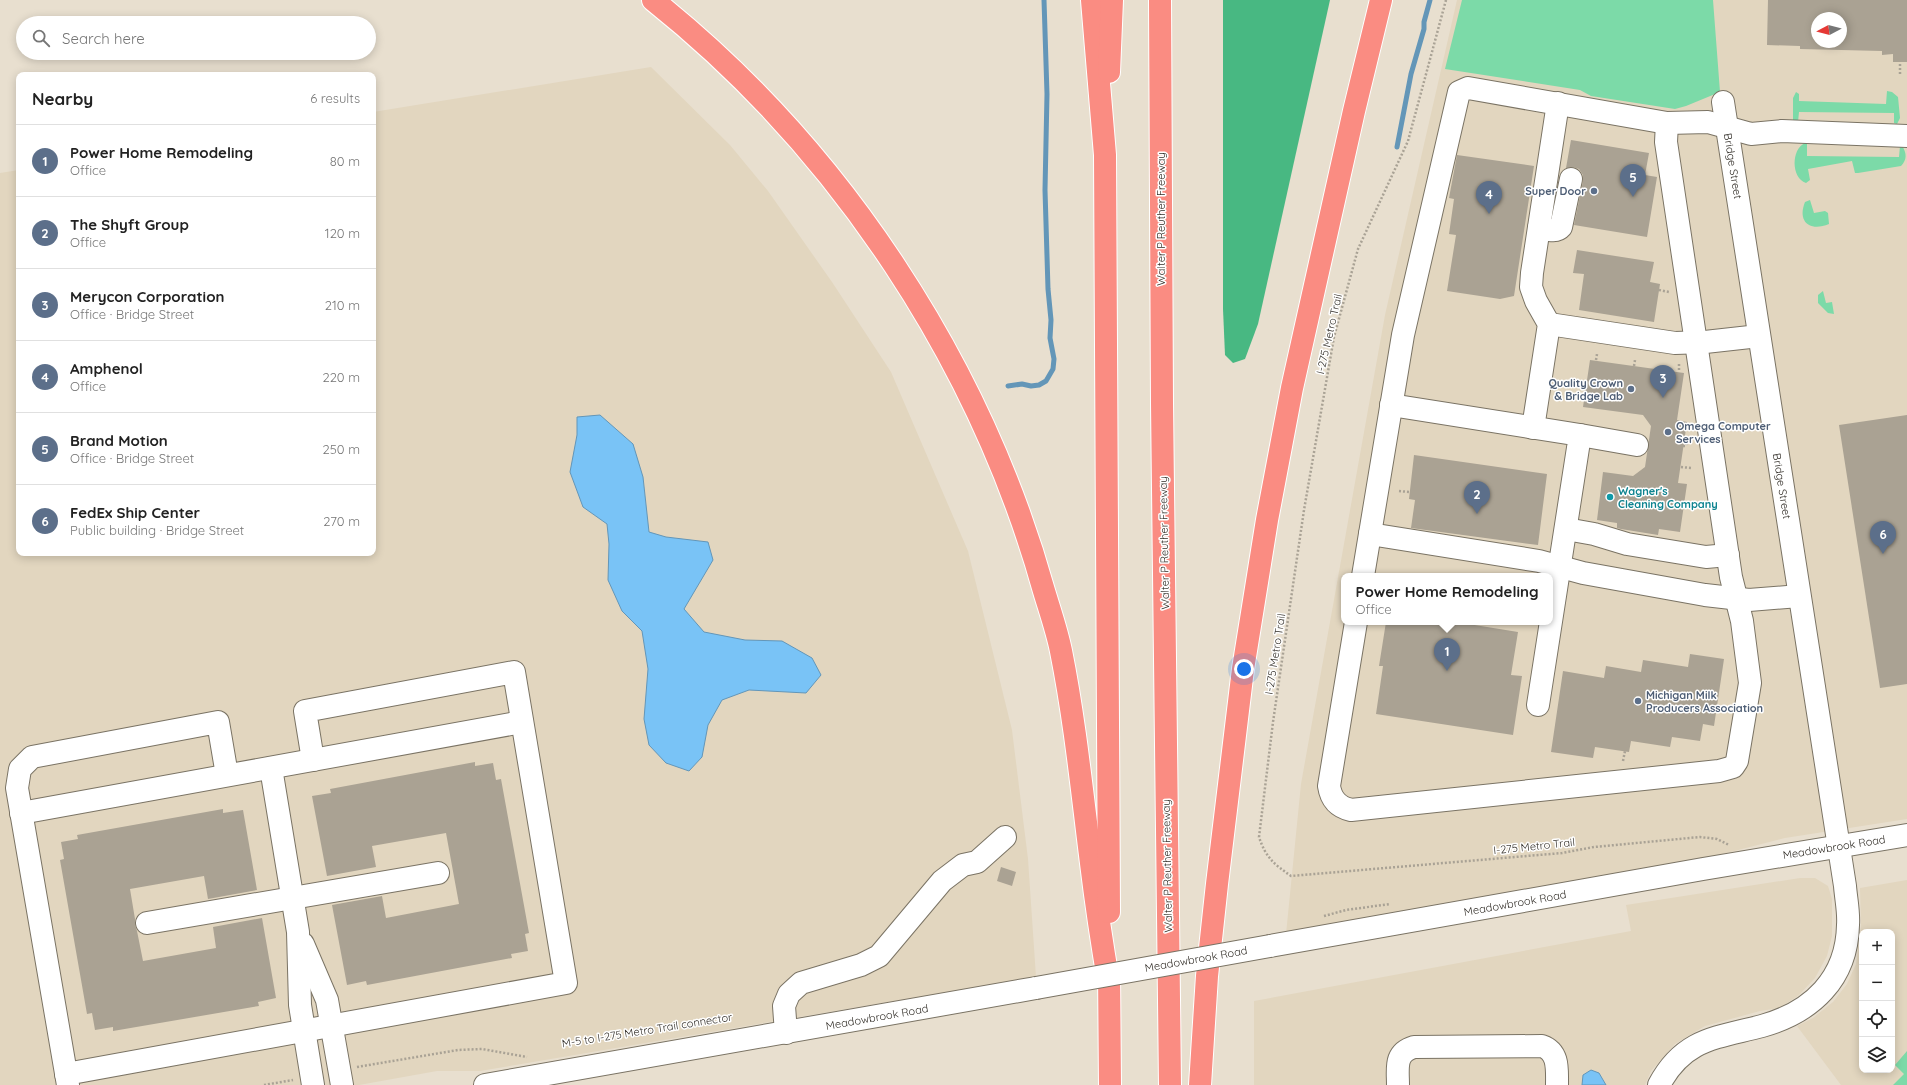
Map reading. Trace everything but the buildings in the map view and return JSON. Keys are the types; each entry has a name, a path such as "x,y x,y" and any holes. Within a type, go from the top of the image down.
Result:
{"highway":[{"path":"653,0 692,31 752,90 807,148 867,226 921,307 964,387 1002,466 1033,552 1060,649 1075,729 1098,918 1109,985"},
{"path":"1092,0 1105,155"},
{"path":"1110,1085 1105,155 1112,0"},
{"name":"Walter P Reuther Freeway","path":"1160,0 1162,403 1170,1085"},
{"path":"1200,1085 1207,976 1217,884 1243,669 1267,520 1292,388 1354,111 1381,0"}],"street":[{"path":"1364,573 1403,335 1459,92 1468,88 1667,123 1699,121 1751,134 1782,131 1907,136"},
{"name":"Bridge Street","path":"1659,1085 1669,1069 1690,1048 1716,1036 1767,1024 1794,1014 1808,1006 1823,992 1835,975 1845,952 1848,926 1845,886 1839,846 1723,102"},
{"path":"1533,428 1549,324 1536,301 1532,287 1532,273 1558,103"},
{"path":"1356,625 1329,786 1330,793 1340,807 1351,810 1704,773 1726,770 1733,767 1739,754 1750,683 1744,634 1728,555 1666,142 1667,123"},
{"path":"1539,228 1555,231 1559,230 1561,227 1571,179"},
{"path":"1549,324 1675,343 1759,336"},
{"path":"1391,405 1637,445"},
{"path":"1553,611 1580,435"},
{"path":"1566,529 1594,534 1627,544 1700,556 1710,557 1728,555"},
{"path":"1370,534 1539,561 1591,575 1705,595 1736,599 1784,598 1799,596"},
{"path":"1538,705 1551,625"},
{"path":"227,775 218,722 32,757 20,769 17,788 67,1079 304,1030 566,983 514,672 305,711 313,760"},
{"path":"21,813 522,722"},
{"path":"270,768 298,932 300,1005 312,1080"},
{"name":"Meadowbrook Road","path":"485,1085 1907,835"},
{"path":"786,1033 784,1006 789,994 802,983 861,965 880,956 942,881 963,865 985,867 1005,837"},
{"path":"147,923 438,874"},
{"path":"298,932 327,1000 341,1078"},
{"path":"1398,1085 1398,1060 1401,1054 1414,1048 1542,1046 1548,1048 1554,1053 1557,1068 1557,1085"}],"path":[{"name":"I-275 Metro Trail","path":"1446,0 1408,141 1358,249 1334,338 1304,510 1272,730 1259,838 1264,851 1275,865 1291,876 1562,853 1594,847 1700,837 1717,839 1732,846"},
{"path":"1900,62 1900,74"},
{"path":"1659,290 1669,292"},
{"path":"1596,360 1597,354"},
{"path":"1634,366 1635,360"},
{"path":"1683,446 1686,446 1687,441 1684,441"},
{"path":"1681,467 1691,468"},
{"path":"1399,491 1409,492"},
{"path":"1623,760 1625,751"},
{"path":"341,1078 458,1050 482,1049 505,1052 521,1057 530,1057"},
{"path":"264,1085 312,1080"}],"shaded area":[{"path":"1457,0 1907,0 1907,819 1785,838 1707,858 1286,934 1301,784 1385,315"},
{"path":"651,67 730,145 768,191 832,282 891,372 968,551 1012,730 1028,859 1036,977 480,1071 437,1071 359,1085 0,1085 0,173 16,170 16,556 376,556 376,112"},
{"path":"1800,878 1815,878 1828,886 1832,899 1832,936 1827,956 1815,978 1798,996 1779,1008 1760,1011 1705,1026 1675,1044 1651,1071 1645,1085 1254,1085 1254,1001 1631,931 1626,905"},
{"path":"1907,880 1907,1085 1841,1085 1797,1026 1813,1018 1833,1002 1847,984 1856,964 1859,941 1859,1073 1895,1073 1895,929 1861,929 1860,888"}],"green space":[{"path":"1223,0 1330,0 1258,324 1245,359 1233,363 1225,355 1223,309"},
{"path":"1462,0 1713,0 1720,92 1675,109 1591,96 1580,90 1445,69"},
{"path":"1887,91 1892,92 1898,97 1900,118 1897,124 1894,123 1894,113 1799,112 1798,122 1793,120 1793,98 1796,92 1799,94 1799,101 1886,104"},
{"path":"1805,143 1807,144 1807,156 1899,157 1900,146 1902,146 1905,151 1905,159 1901,166 1858,173 1855,173 1852,161 1808,169 1810,180 1806,183 1801,180 1795,170 1795,157 1797,151 1800,146"},
{"path":"1810,200 1814,213 1825,211 1828,213 1829,224 1816,227 1807,224 1804,220 1803,209 1805,202"},
{"path":"1823,291 1826,303 1832,302 1834,314 1828,313 1818,303 1818,295"},
{"path":"1907,1051 1907,1085 1893,1085 1904,1074 1895,1065"}],"water":[{"path":"600,415 633,444 643,477 649,532 666,537 708,542 713,560 684,609 704,632 745,640 782,641 812,658 821,675 806,693 749,690 722,700 708,725 702,757 689,771 666,763 649,745 644,719 648,669 642,631 622,611 608,580 609,544 607,524 583,507 570,472 577,435 577,417"},
{"path":"1591,1070 1599,1073 1606,1085 1582,1085 1583,1075"}],"waterway":[{"path":"1008,386 1022,384 1031,386 1039,385 1046,381 1053,369 1054,359 1050,338 1051,320 1048,289 1045,190 1047,94 1044,0"},
{"path":"1397,147 1411,74 1424,29 1424,22 1430,0"}],"place":[{"name":"Super Door","path":"1594,191"},
{"name":"Brand Motion","path":"1633,197"},
{"name":"Amphenol","path":"1489,214"},
{"name":"Quality Crown & Bridge Lab","path":"1631,389"},
{"name":"Merycon Corporation","path":"1663,398"},
{"name":"Omega Computer Services","path":"1668,432"},
{"name":"Wagner's Cleaning Company","path":"1610,497"},
{"name":"The Shyft Group","path":"1477,514"},
{"name":"FedEx Ship Center","path":"1883,554"},
{"name":"Power Home Remodeling","path":"1447,671"},
{"name":"Michigan Milk Producers Association","path":"1638,701"}]}
